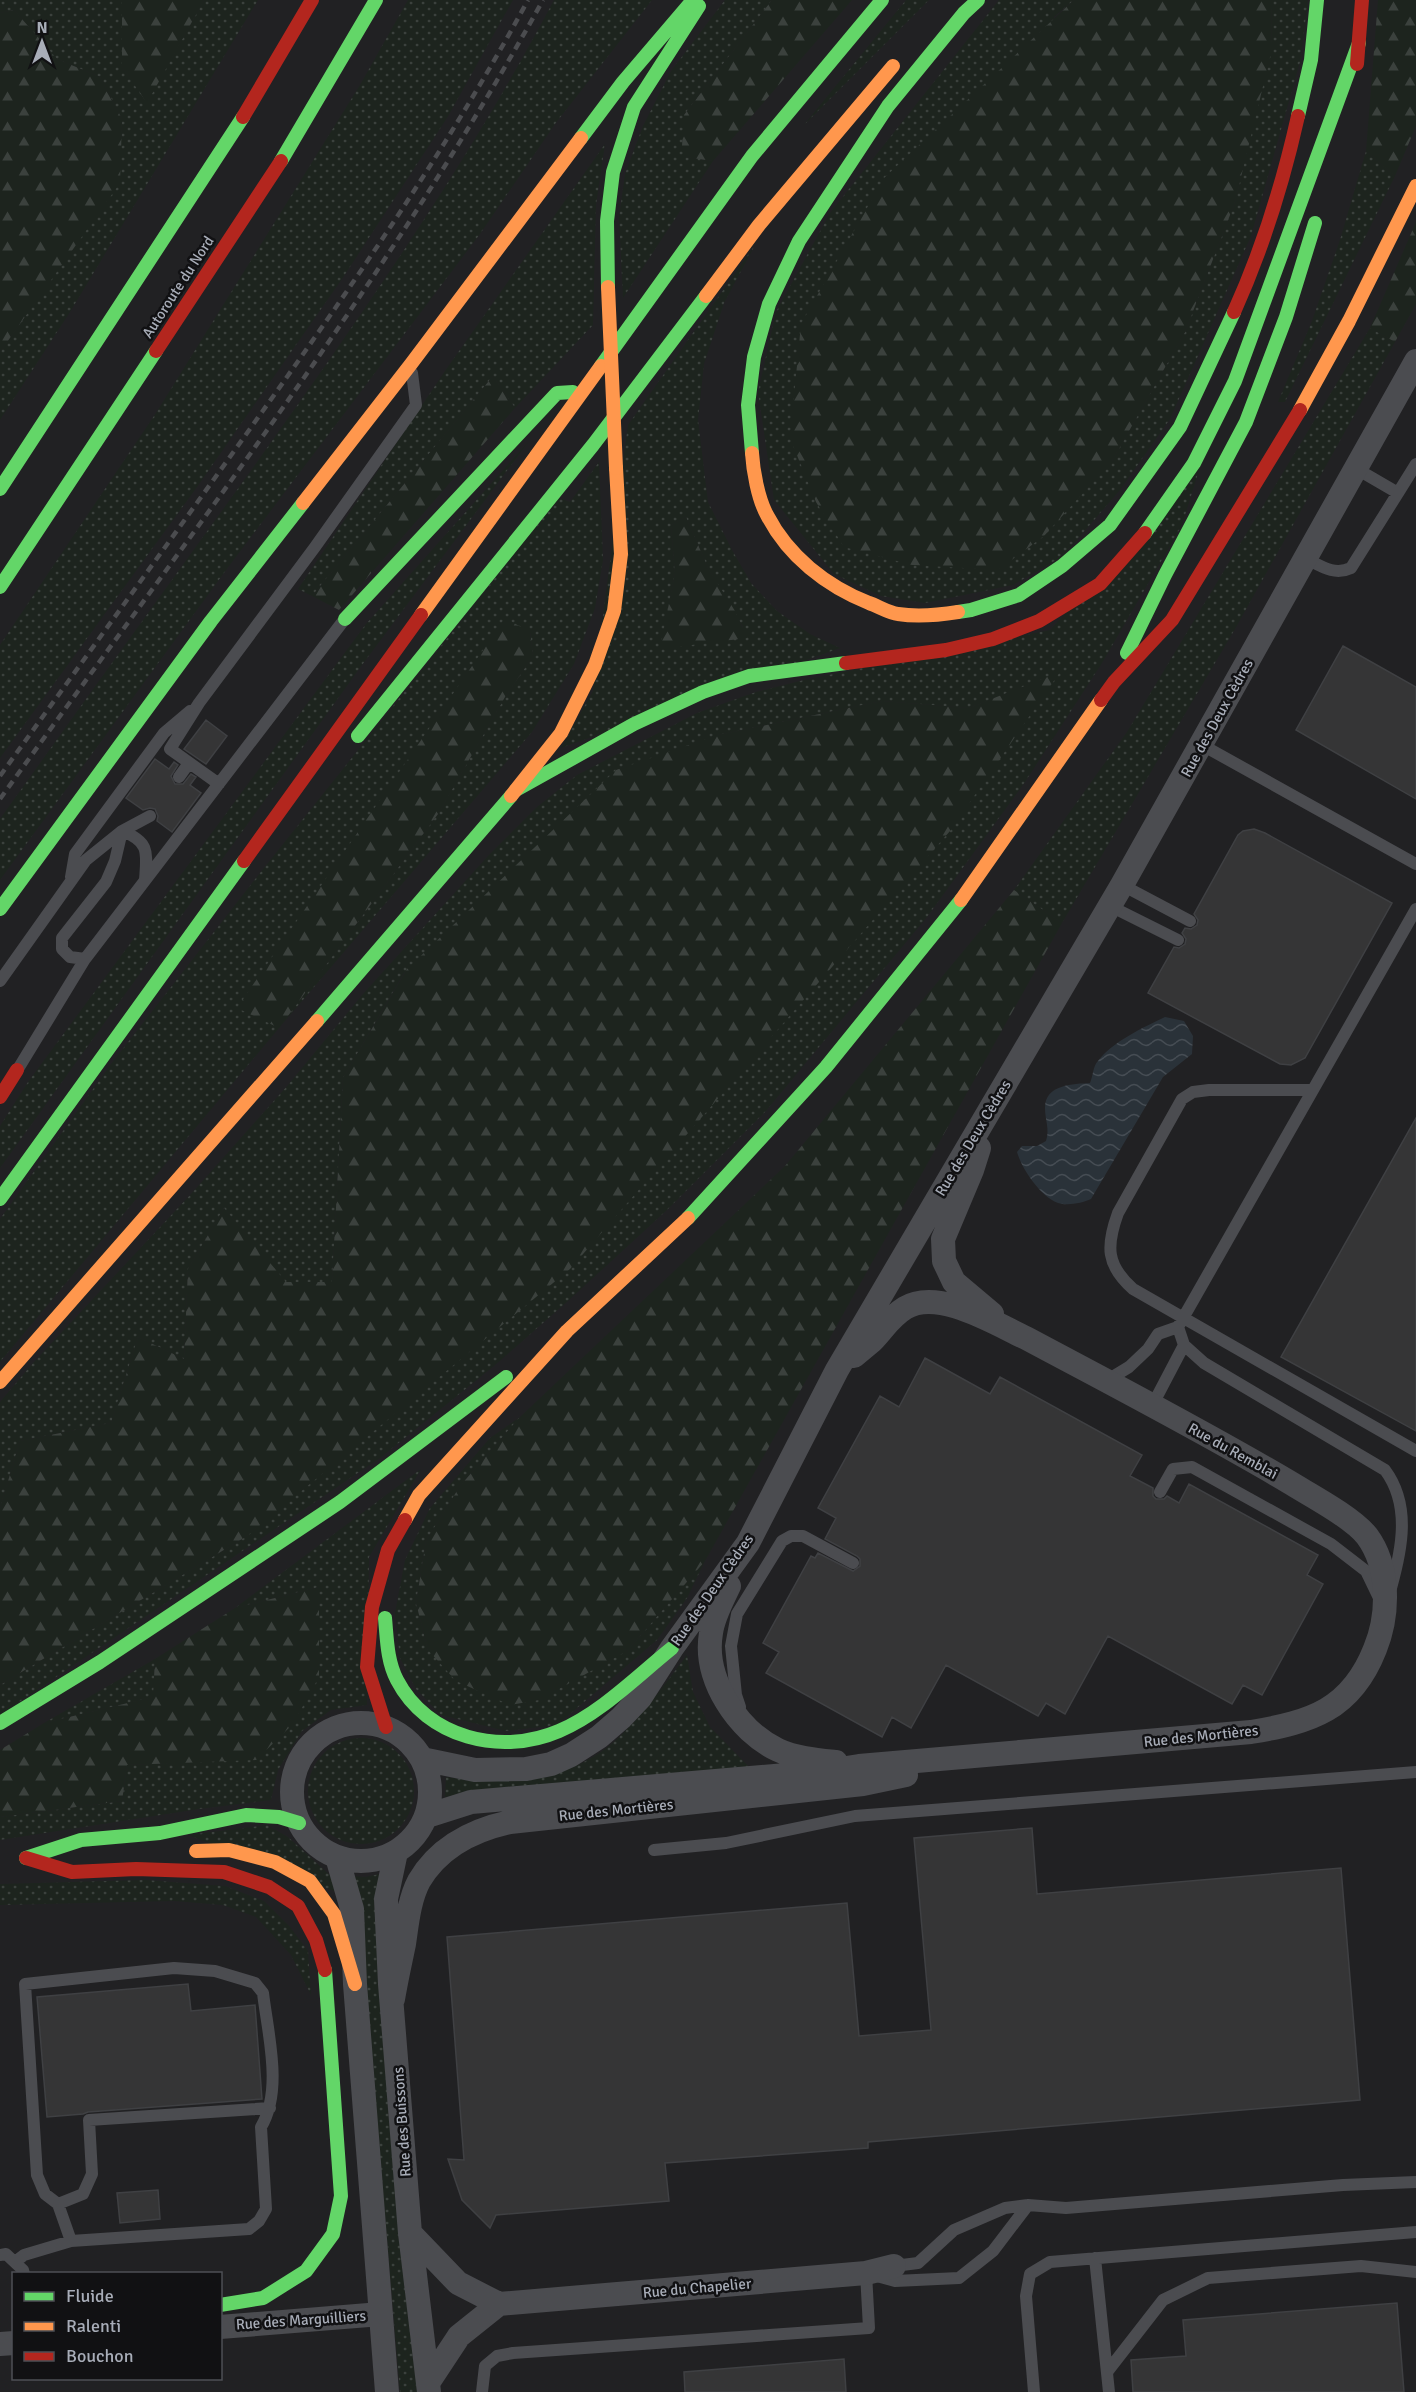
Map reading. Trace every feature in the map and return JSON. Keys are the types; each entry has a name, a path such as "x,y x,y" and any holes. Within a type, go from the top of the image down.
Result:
{"main road":[{"path":"0,489 259,92 312,0"},
{"name":"Autoroute du Nord","path":"0,587 282,159 376,0"},
{"path":"0,909 211,621 411,364 623,82 693,0"},
{"path":"0,1382 288,1055 516,790 561,733 595,665 614,611 621,554 608,287 607,221 613,172 634,107 703,0"},
{"path":"0,1199 580,391 752,156 882,0"},
{"path":"978,0 964,13 888,106 799,241 769,304 754,357 748,405 753,468 766,514 793,551 819,577 857,598 897,614 936,615 971,610 1018,595 1062,566 1110,525 1180,427 1235,309 1265,231 1289,157 1311,60 1317,0"},
{"path":"1355,97 1362,0"},
{"path":"516,790 634,724 703,692 749,676 818,665 880,660 935,652 993,639 1039,621 1100,584 1151,526 1194,463 1235,381 1359,43"},
{"path":"347,750 593,445 759,225 903,54"},
{"path":"387,1727 367,1666 372,1607 388,1550 419,1495 567,1331 676,1231 826,1067 973,885 1114,682 1172,620 1284,440 1349,321 1416,186"},
{"path":"1114,682 1165,575 1246,422 1286,317 1320,207"},
{"path":"345,619 523,427 558,393 580,391"},
{"path":"266,827 324,775"},
{"path":"0,1096 17,1070"},
{"path":"0,1723 100,1662 340,1502 567,1331"},
{"path":"388,1550 385,1611 388,1655 397,1681 422,1712 437,1725 455,1734 477,1741 509,1743 535,1739 557,1732 580,1720 672,1648"},
{"path":"26,1858 81,1840 160,1833 246,1815 279,1817 299,1823"},
{"path":"181,1851 229,1850 275,1862 310,1881 334,1914 355,1984"},
{"path":"9,1860 91,1853"},
{"path":"26,1858 72,1872 136,1869 224,1872 269,1887 298,1906 316,1940 325,1971 341,2196 333,2234 306,2271 263,2298 222,2305"}],"street":[{"name":"Rue des Deux Cèdres","path":"422,1759 475,1770 506,1771 551,1764 571,1755 599,1737 640,1698 672,1648 748,1543 837,1370 1110,906 1416,361"},
{"name":"Rue du Remblai","path":"989,1112 972,1170 943,1239 944,1261 954,1282 1026,1338"},
{"name":"Rue du Remblai","path":"837,1370 873,1340 890,1319 905,1308 920,1302 941,1303 956,1308 1026,1338 1333,1508 1366,1536 1381,1565 1386,1609"},
{"path":"748,1543 716,1616 711,1633 710,1650 714,1674 725,1699 747,1727 779,1751 859,1766"},
{"name":"Rue des Mortières","path":"426,1816 471,1802 821,1773 859,1766 1251,1732 1288,1726 1330,1710 1352,1689 1367,1669 1378,1642 1386,1609"},
{"path":"366,1723 387,1727 407,1740 422,1759 429,1777 431,1797 426,1816 409,1843 396,1852 377,1860 357,1861 337,1857 322,1849 299,1823 293,1803 292,1783 298,1763 310,1746 326,1732 345,1725 366,1723"},
{"name":"Rue des Mortières","path":"393,1999 411,1904 419,1882 446,1851 465,1836 486,1827 510,1822 863,1784 917,1773 951,1759"},
{"name":"Rue des Buissons","path":"396,1852 386,1899 410,2234 428,2387"},
{"path":"337,1857 352,1910 355,1984 387,2392"},
{"path":"410,2234 458,2283 499,2304 459,2336 428,2387"},
{"name":"Rue du Chapelier","path":"499,2304 866,2272 894,2266"},
{"name":"Rue des Marguilliers","path":"222,2327 381,2314"}],"lane":[{"path":"219,784 170,749 199,704 416,405 411,364"},
{"path":"1305,558 1340,573 1351,568 1416,464"},
{"path":"1355,468 1398,493"},
{"path":"17,1070 85,958 345,619"},
{"path":"70,882 75,854 164,733 199,704"},
{"path":"1202,745 1416,864"},
{"path":"179,777 189,763"},
{"path":"0,981 86,860 122,831 150,816"},
{"path":"122,831 138,838 144,847 147,863 145,880"},
{"path":"85,958 70,957 62,949 62,938 106,882 115,861 122,831"},
{"path":"1122,885 1190,921"},
{"path":"1110,906 1178,940"},
{"path":"1106,1381 1129,1367 1148,1349 1158,1334 1181,1322 1416,909"},
{"path":"1313,1089 1209,1090 1193,1092 1182,1099 1118,1213 1111,1233 1111,1257 1118,1276 1181,1322 1416,1451"},
{"path":"1152,1406 1184,1345 1181,1322"},
{"path":"1184,1345 1204,1363 1385,1470 1395,1484 1401,1502 1402,1521 1401,1554 1386,1609"},
{"path":"1160,1492 1173,1469 1192,1467 1331,1544 1366,1571 1386,1609"},
{"path":"747,1727 736,1695 731,1646 737,1614 782,1541 790,1536 803,1536 853,1563"},
{"path":"654,1850 726,1843 855,1816 1416,1773"},
{"path":"15,2262 24,2255 71,2241 249,2229 260,2221 266,2209 261,2127 270,2108 274,2087 263,1993 255,1983 215,1971 174,1968 25,1984 37,2175 45,2194 58,2204 71,2241"},
{"path":"58,2204 83,2194 92,2174 89,2120 270,2108"},
{"path":"894,2266 918,2263 954,2230 1005,2208 1028,2205 1066,2208 1416,2182"},
{"path":"482,2392 485,2366 497,2356 513,2353 869,2328 866,2272 895,2281 959,2278 993,2251 1028,2205"},
{"path":"1034,2392 1026,2296 1030,2274 1050,2262 1416,2232"},
{"path":"0,2255 6,2254 24,2272"},
{"path":"1095,2258 1109,2392"},
{"path":"1107,2372 1163,2300 1208,2278 1361,2266 1416,2272"}],"shaded area":[{"path":"0,0 1416,0 1416,2392 0,2392"}],"green space":[{"path":"0,0 122,0 122,67 147,102 204,0 258,0 70,312 0,420 0,352 119,183 122,119 100,77 57,59 14,10 0,13"},
{"path":"122,0 204,0 147,103 122,67"},
{"path":"408,0 513,0 447,118 344,276 197,487 0,758 0,645 156,413 360,85"},
{"path":"554,0 652,0 555,124 480,234 229,566 0,880 0,819 247,476 409,243 484,123"},
{"path":"725,0 772,0 684,115 685,157 713,161 623,298 619,217 625,174 643,126 671,71"},
{"path":"772,0 852,0 713,161 685,157 682,146 684,115"},
{"path":"906,0 929,0 803,126"},
{"path":"999,0 1074,0 1054,17 1112,461 1185,332 1235,202 1271,48 1272,0 1308,0 1300,62 1251,236 1170,419 1120,490 1063,556 1013,585 925,603 881,596 834,574 774,500 758,392 776,312 830,213"},
{"path":"1074,0 1272,0 1271,53 1235,202 1185,332 1112,461 1044,536 998,570 912,565 844,547 816,502 790,438 801,324 884,178"},
{"path":"1378,0 1416,0 1416,126 1395,176 1366,151"},
{"path":"14,10 57,59 100,77 122,119 120,183 0,352 0,13"},
{"path":"605,144 596,205 593,325 515,408 493,376 312,596 298,589 445,371"},
{"path":"1366,151 1395,176 1285,402 1278,402 1312,321 1340,240"},
{"path":"1416,222 1416,304 1395,342 1370,328"},
{"path":"755,245 724,303 704,364 698,420 708,502 751,583 777,611 810,634 840,648 561,748 593,691 628,425","holes":["686,517 708,568 743,627 661,648 675,573 671,525"]},
{"path":"1370,328 1395,342 1235,629 1062,923 1014,890 1127,732"},
{"path":"493,376 515,408 339,610 312,596"},
{"path":"529,441 362,665 0,1168 0,1126 28,1082 366,624"},
{"path":"599,462 603,560 595,608 574,664 532,732 279,1028 0,1362 0,1219 111,1064 256,878 559,498 570,502","holes":["530,632 533,656 505,697 438,814 279,1028"]},
{"path":"1199,470 1182,525 1102,663 1025,782 927,917 765,1112 667,1210 568,1301 494,1366 380,1458 0,1715 0,1685 247,1536 1059,673 969,708 882,701 718,735 404,973 343,1078 332,1283 286,1283 224,1208 188,1269 184,1359 138,1337 111,1423 20,1441 0,1508 0,1402 33,1363 191,1194 288,1085 363,994 488,856 537,807 577,775 697,713 756,692 804,680 1050,630"},
{"path":"686,517 708,568 735,611 747,638 660,649 675,573 671,525"},
{"path":"505,618 530,632 533,656 505,697 438,814 279,1028 237,1008"},
{"path":"1060,672 950,831 570,1269 247,1536 0,1685 0,1508 20,1441 111,1423 138,1337 184,1359 188,1269 224,1208 286,1282 332,1282 343,1078 407,969 616,770 718,735 882,701 969,708"},
{"path":"1014,890 1062,923 705,1561 627,1651 539,1700 510,1705 456,1681 428,1650 416,1603 426,1541 460,1486 520,1417 785,1166"},
{"path":"520,1417 460,1486 426,1541 416,1603 428,1650 627,1651 705,1561 687,1598 657,1640 557,1725 506,1731 441,1715 416,1689 400,1658 395,1613 405,1560 430,1508 490,1438"},
{"path":"421,1469 369,1557 367,1705 331,1710 302,1731 278,1770 271,1800 0,1840 0,1817 122,1801 127,1765 256,1759 319,1587 235,1608"},
{"path":"319,1587 319,1677 293,1724 256,1760 127,1765 122,1801 0,1817 0,1750 44,1723 153,1697 155,1659 235,1608"},
{"path":"687,1655 693,1692 710,1727 752,1770 445,1797 446,1777 491,1781 535,1778 578,1765 598,1754 616,1740 635,1720"},
{"path":"155,1659 154,1697 44,1723"},
{"path":"361,1738 381,1742 398,1754 410,1771 414,1791 410,1811 398,1828 381,1840 361,1844 341,1840 324,1828 312,1811 308,1791 312,1771 324,1754 341,1742"},
{"path":"267,1825 288,1837 332,1877 339,1893 188,1835"},
{"path":"380,1874 376,1891 417,2392 400,2392 358,1897 351,1876 365,1877"},
{"path":"145,1880 225,1886 264,1901 290,1927 308,1951 311,1995 291,1955 256,1917 223,1905 174,1901 0,1905 0,1884"}],"water":[{"path":"1165,1017 1184,1021 1193,1036 1192,1054 1163,1077 1091,1199 1066,1204 1051,1199 1033,1181 1017,1152 1022,1146 1037,1146 1046,1141 1046,1100 1050,1094 1062,1087 1090,1083 1096,1063 1104,1054 1129,1036"}],"building":[{"path":"1343,646 1416,687 1416,799 1296,730"},
{"path":"206,720 227,736 206,764 184,749"},
{"path":"155,759 169,769 174,762 178,765 171,776 175,784 183,784 191,774 196,777 190,785 201,793 172,832 157,821 158,816 155,809 143,810 126,798"},
{"path":"1254,829 1392,903 1305,1058 1291,1065 1280,1064 1148,993 1174,947 1179,948 1185,944 1186,939 1182,933 1185,928 1191,929 1197,925 1198,920 1194,914 1238,835 1243,831"},
{"path":"1416,1118 1416,1431 1281,1357"},
{"path":"925,1358 990,1394 1000,1377 1142,1455 1130,1476 1153,1488 1153,1496 1156,1499 1164,1499 1167,1496 1179,1503 1189,1484 1318,1555 1307,1575 1323,1584 1262,1695 1243,1685 1232,1704 1108,1636 1065,1714 1046,1703 1038,1716 946,1665 911,1728 892,1717 882,1737 766,1673 779,1652 763,1643 811,1556 815,1558 818,1553 853,1571 860,1566 860,1559 857,1556 825,1539 836,1518 818,1508 880,1396 899,1407"},
{"path":"1032,1828 1037,1894 1341,1868 1360,2100 868,2142 868,2148 665,2163 669,2201 496,2215 490,2228 462,2200 448,2159 464,2160 447,1937 847,1903 859,2036 931,2030 914,1838"},
{"path":"188,1984 191,2011 255,2005 262,2099 47,2117 37,1997"},
{"path":"158,2190 160,2219 120,2223 117,2193"},
{"path":"1397,2303 1404,2392 1133,2392 1131,2360 1186,2356 1183,2320"},
{"path":"844,2359 846,2392 685,2392 684,2372"}],"railway":[{"path":"0,776 333,312 435,159 528,0"},
{"path":"0,799 213,506 352,308 483,105 543,0"}],"traffic: fast":[{"path":"281,161 376,0"},
{"path":"581,138 623,82 693,0"},
{"path":"601,366 752,156 882,0"},
{"path":"752,453 748,405 754,357 769,304 799,241 888,106 964,13 978,0"},
{"path":"1298,116 1311,60 1317,0"},
{"path":"608,287 607,221 613,172 634,107 699,6"},
{"path":"1145,533 1194,463 1235,381 1359,43"},
{"path":"0,489 243,117"},
{"path":"1127,653 1165,575 1246,422 1286,317 1315,223"},
{"path":"358,736 593,445 706,296"},
{"path":"958,612 1019,595 1062,566 1110,525 1180,427 1234,312"},
{"path":"0,587 156,351"},
{"path":"345,619 557,393 573,392"},
{"path":"0,909 211,621 303,503"},
{"path":"516,790 634,724 703,692 749,676 846,663"},
{"path":"317,1021 511,796"},
{"path":"0,1199 244,861"},
{"path":"688,1218 826,1067 961,900"},
{"path":"0,1723 100,1662 340,1502 506,1377"},
{"path":"385,1618 391,1665 397,1680 410,1700 427,1716 446,1728 468,1737 490,1741 513,1742 559,1731 589,1715 618,1694 672,1648"},
{"path":"26,1858 81,1840 160,1833 246,1815 279,1817 299,1823"},
{"path":"222,2305 263,2298 306,2271 333,2234 341,2196 325,1970"}],"traffic: slow":[{"path":"706,296 759,225 893,66"},
{"path":"303,503 581,138"},
{"path":"1300,410 1349,321 1416,186"},
{"path":"608,287 616,468"},
{"path":"421,615 601,366"},
{"path":"752,453 756,484 767,515 786,544 810,568 838,588 887,611 906,615 958,612"},
{"path":"511,796 561,733 595,665 614,611 621,554 616,468"},
{"path":"961,900 1101,700"},
{"path":"0,1382 317,1021"},
{"path":"405,1520 419,1495 567,1331 688,1218"},
{"path":"196,1851 229,1850 275,1862 310,1881 334,1914 355,1984"}],"traffic: jam":[{"path":"243,117 312,0"},
{"path":"1357,64 1362,0"},
{"path":"1234,312 1271,216 1298,116"},
{"path":"156,351 281,161"},
{"path":"1101,700 1114,682 1172,620 1300,410"},
{"path":"846,663 946,650 993,639 1039,621 1100,584 1145,533"},
{"path":"244,861 421,615"},
{"path":"0,1097 17,1070"},
{"path":"386,1727 367,1667 372,1607 388,1550 405,1520"},
{"path":"26,1858 72,1872 136,1869 224,1872 269,1887 298,1906 316,1940 325,1970"}]}
